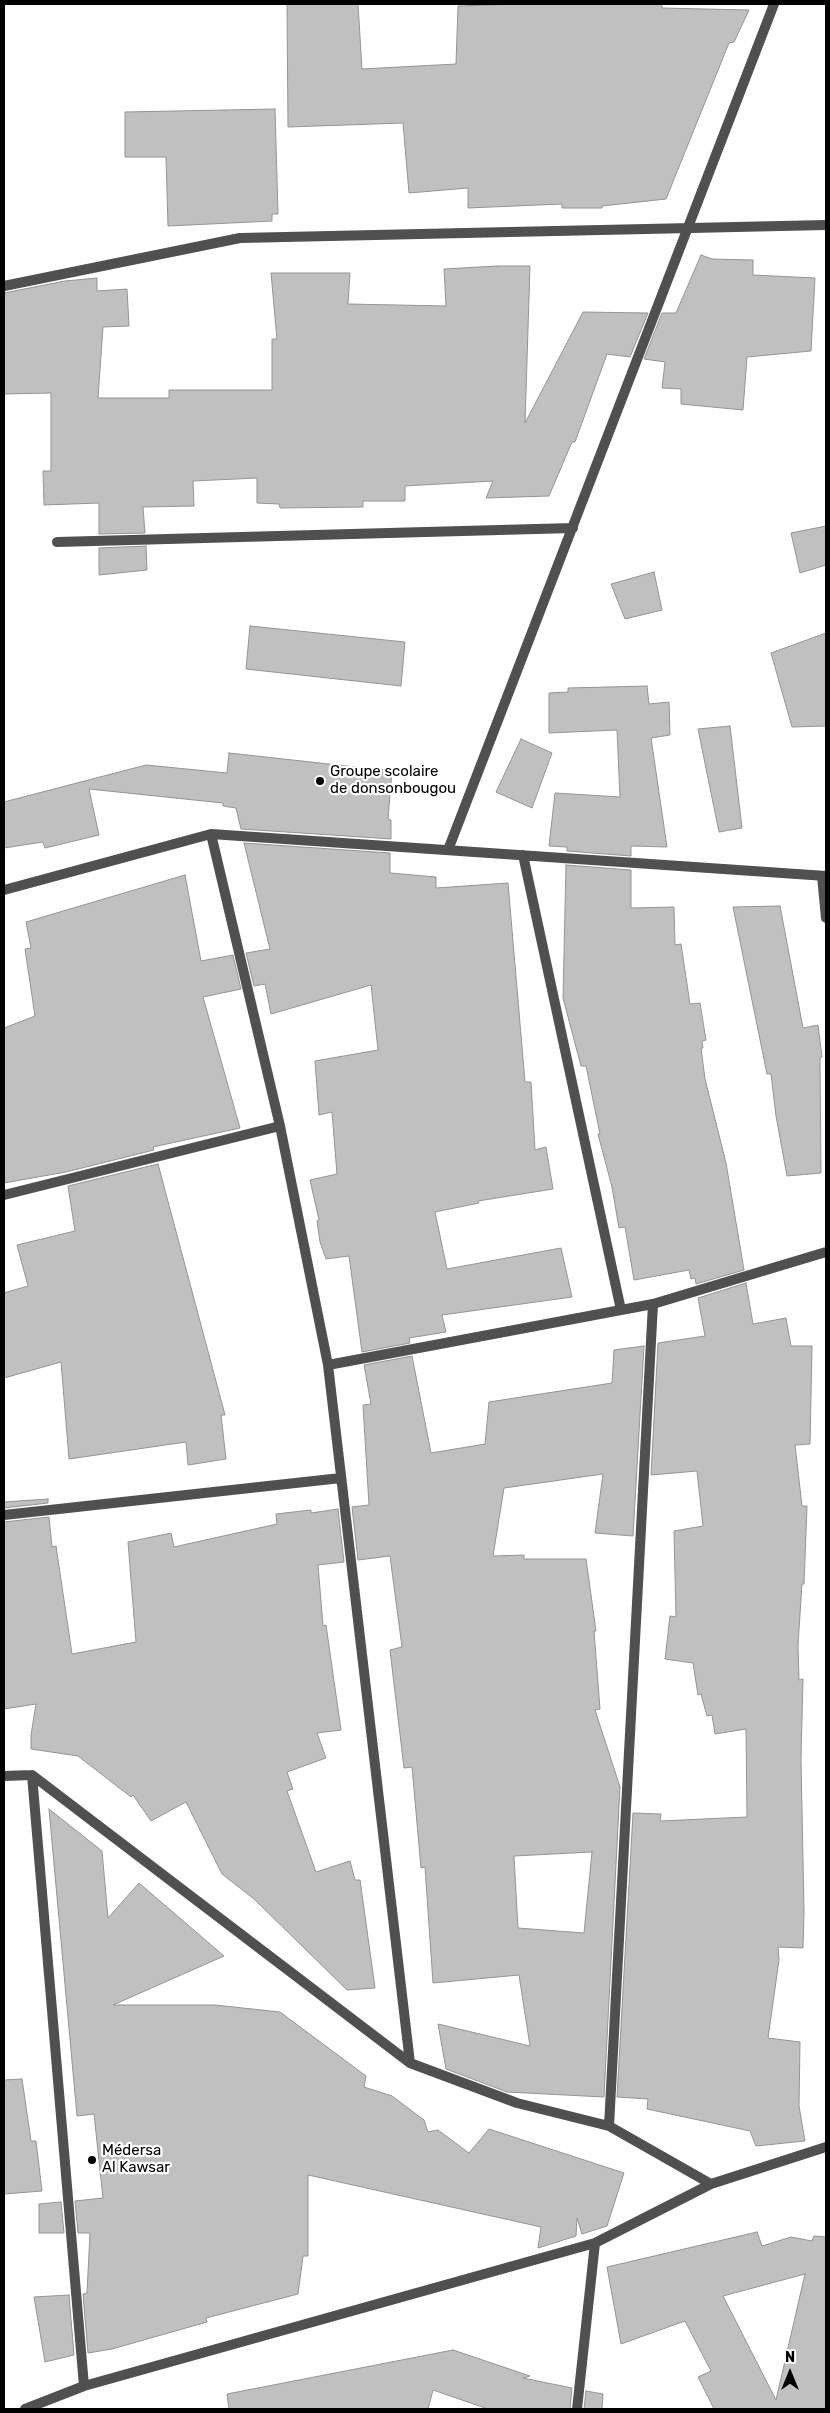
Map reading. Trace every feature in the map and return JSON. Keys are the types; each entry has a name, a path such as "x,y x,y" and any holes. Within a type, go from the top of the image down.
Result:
{"street":[{"path":"448,850 774,4"},
{"path":"4,286 240,238 826,226"},
{"path":"57,542 573,528"},
{"path":"211,834 280,1126 328,1366 410,2063"},
{"path":"4,890 211,834 824,876 826,918"},
{"path":"523,855 621,1310"},
{"path":"4,1195 280,1126"},
{"path":"328,1366 653,1304 826,1252"},
{"path":"609,2126 653,1304"},
{"path":"4,1515 341,1478"},
{"path":"4,1776 32,1775 410,2063 517,2103 609,2126 711,2184"},
{"path":"32,1775 84,2386"},
{"path":"25,2409 84,2386 595,2243 711,2184 826,2147"},
{"path":"577,2409 595,2243"}],"building":[{"path":"287,4 358,4 362,69 456,64 458,6 662,4 662,8 749,10 734,42 729,43 666,199 602,206 602,208 562,208 562,204 468,208 468,188 409,193 403,123 288,127"},
{"path":"275,109 278,214 272,214 272,221 168,226 166,157 125,157 125,112"},
{"path":"701,255 712,259 753,260 753,275 815,278 811,351 747,357 743,410 681,404 681,389 662,388 665,362 644,359 662,313 676,313"},
{"path":"530,266 525,423 583,312 648,313 630,357 607,354 575,442 572,442 549,496 486,498 493,481 405,486 405,501 363,501 363,507 280,508 279,504 257,503 257,478 193,481 194,506 143,507 145,533 99,534 99,503 44,505 43,471 51,471 51,393 4,394 4,293 65,281 97,278 97,291 127,289 129,326 103,327 98,398 169,398 169,390 272,390 272,339 277,339 271,273 350,273 348,304 446,306 444,269"},
{"path":"826,526 826,565 800,573 791,533"},
{"path":"146,546 147,570 99,575 99,548"},
{"path":"654,572 662,610 625,619 611,584"},
{"path":"250,626 405,642 401,686 246,669"},
{"path":"826,633 826,726 792,727 771,653"},
{"path":"647,686 649,704 669,702 670,735 651,738 667,847 631,846 631,856 567,851 567,847 549,846 555,793 620,797 617,730 549,733 549,693 568,692 568,688"},
{"path":"730,726 742,828 719,832 698,729"},
{"path":"521,739 552,753 532,808 496,792"},
{"path":"229,753 392,771 388,819 391,820 391,839 241,829 236,808 223,806 223,803 89,789 99,835 45,848 43,842 4,848 4,802 146,765 227,773"},
{"path":"244,843 390,853 390,873 436,877 436,888 508,883 525,1082 531,1082 535,1150 546,1147 553,1189 478,1201 479,1203 435,1212 447,1269 561,1248 572,1297 442,1315 446,1332 409,1338 410,1343 362,1352 349,1256 326,1259 320,1242 317,1221 319,1220 310,1180 337,1174 332,1112 319,1115 315,1061 378,1050 371,985 271,1014 265,984 254,986 246,953 270,949"},
{"path":"566,865 631,870 631,908 674,907 675,945 681,944 690,1004 700,1003 706,1040 702,1041 703,1048 701,1048 705,1079 726,1163 744,1270 696,1284 695,1278 691,1279 689,1270 634,1280 625,1227 619,1228 612,1187 598,1134 600,1134 586,1066 581,1066 563,998"},
{"path":"185,875 201,961 233,955 241,989 203,997 240,1128 153,1147 154,1150 66,1172 4,1183 4,1028 35,1016 25,949 31,948 26,922"},
{"path":"780,906 803,1028 818,1025 822,1057 820,1058 821,1173 787,1176 776,1116 771,1074 767,1074 733,907"},
{"path":"158,1164 225,1415 221,1415 226,1459 188,1465 186,1442 69,1459 61,1362 4,1378 4,1293 28,1286 17,1245 75,1231 68,1186"},
{"path":"746,1283 753,1324 786,1318 791,1346 812,1346 810,1444 795,1445 802,1506 807,1506 804,1584 802,1584 798,1645 799,1680 803,1679 801,1759 803,1948 778,1947 779,1960 768,2038 800,2042 799,2106 805,2141 756,2146 750,2131 647,2109 648,2099 617,2097 633,1813 661,1814 660,1821 747,1817 746,1729 715,1734 712,1715 707,1716 701,1694 698,1695 693,1663 665,1659 670,1616 676,1617 674,1531 703,1526 697,1471 651,1475 658,1343 705,1336 698,1298"},
{"path":"644,1346 633,1536 595,1533 603,1474 504,1488 493,1556 524,1555 524,1559 586,1559 596,1631 594,1631 600,1709 595,1710 620,1787 604,2097 507,2092 446,2069 438,2024 530,2046 519,1975 433,1983 425,1867 421,1868 412,1767 404,1768 390,1650 402,1647 390,1556 358,1560 352,1507 369,1505 363,1405 371,1404 364,1365 412,1356 431,1453 485,1444 489,1402 612,1383 614,1350","holes":["592,1852 584,1933 518,1928 514,1856"]},
{"path":"48,1499 48,1503 4,1508 4,1502"},
{"path":"338,1509 344,1562 318,1565 323,1626 326,1625 341,1730 317,1733 326,1758 287,1772 293,1789 287,1791 316,1872 350,1861 355,1880 360,1880 375,1988 347,1990 254,1899 222,1874 186,1802 151,1821 133,1795 131,1797 78,1756 31,1749 31,1735 36,1704 4,1709 4,1522 49,1517 52,1547 56,1546 72,1654 136,1642 128,1542 171,1533 174,1547 277,1524 276,1514 311,1510 311,1513"},
{"path":"49,1809 102,1851 108,1918 139,1883 224,1956 113,2005 215,2005 280,2012 366,2076 364,2087 392,2096 424,2120 428,2132 438,2130 469,2153 489,2129 624,2173 607,2226 582,2234 577,2218 576,2236 538,2248 541,2227 308,2175 308,2256 303,2256 298,2294 206,2318 207,2322 112,2349 88,2353 83,2294 87,2293 90,2233 78,2233 75,2201 103,2198 94,2114 77,2116"},
{"path":"22,2079 31,2141 36,2141 42,2191 4,2194 4,2080"},
{"path":"61,2202 64,2233 39,2233 39,2204"},
{"path":"757,2232 762,2246 791,2237 812,2241 814,2236 826,2237 826,2409 714,2409 698,2377 711,2371 685,2321 621,2344 607,2267","holes":["805,2274 776,2400 723,2296"]},
{"path":"69,2295 74,2355 45,2362 34,2297"},
{"path":"453,2350 530,2376 523,2378 572,2388 570,2409 488,2409 433,2390 428,2409 229,2409 227,2394"},
{"path":"586,2391 603,2394 602,2409 584,2409"}],"place":[{"name":"Groupe scolaire de donsonbougou","path":"320,781"},
{"name":"Médersa Al Kawsar","path":"92,2160"}]}
